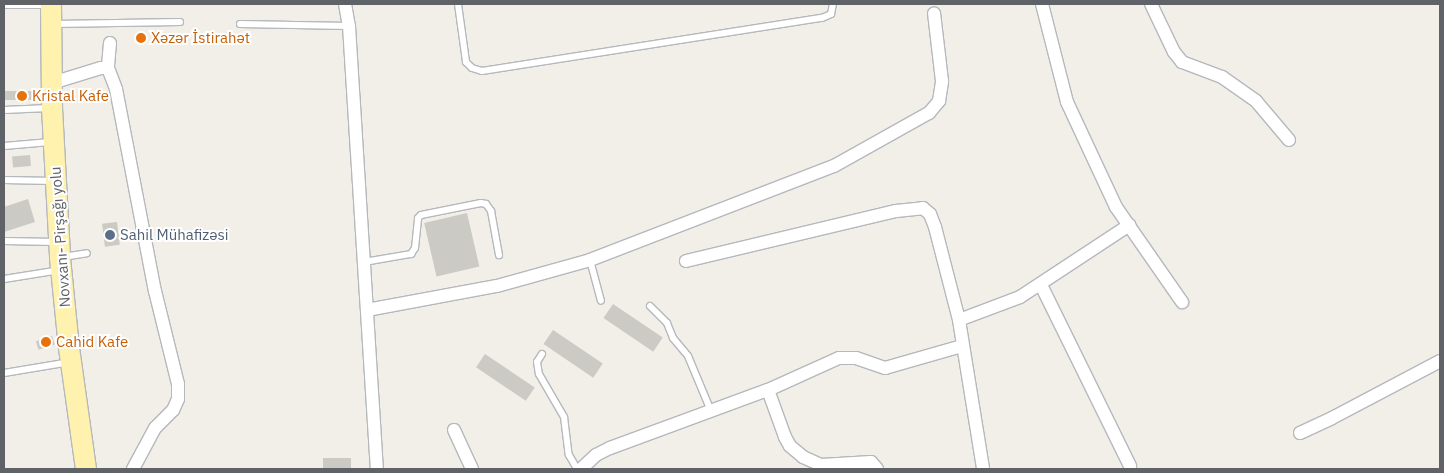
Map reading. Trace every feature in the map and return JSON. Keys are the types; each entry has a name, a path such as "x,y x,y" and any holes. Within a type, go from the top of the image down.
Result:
{"main road":[{"name":"Novxanı- Pirşağı yolu","path":"51,11 52,108 60,256 71,362 86,469"}],"street":[{"path":"345,4 349,26 376,469"},
{"path":"1042,4 1068,102 1116,207 1182,302"},
{"path":"1151,4 1174,52 1182,62 1215,72 1256,101 1289,140"},
{"path":"367,310 497,286 590,260 834,166 929,113 940,101 942,80 934,13"},
{"path":"110,43 108,68 116,89 155,291 178,384 178,399 173,410 155,428 133,469"},
{"path":"52,83 108,68"},
{"path":"686,261 896,211 923,208 930,214 935,227 959,320 983,469"},
{"path":"959,320 996,308 1041,285 1129,225"},
{"path":"1041,285 1130,466"},
{"path":"587,466 610,448 635,437 768,390 839,358 856,358 885,368 962,346"},
{"path":"1300,432 1332,418 1440,361"},
{"path":"768,390 790,446 813,466 835,466 862,461 871,462 877,469"},
{"path":"454,430 472,469"}],"lane":[{"path":"458,4 466,62 472,68 482,71 822,18 831,14 832,4"},
{"path":"4,5 180,22"},
{"path":"240,24 349,26"},
{"path":"4,110 52,108"},
{"path":"4,146 54,142"},
{"path":"4,180 56,181"},
{"path":"362,262 411,254 415,248 418,218 421,215 481,203 486,204 491,211 499,255"},
{"path":"4,241 60,256"},
{"path":"4,279 60,256 87,253"},
{"path":"590,260 601,301"},
{"path":"650,306 667,323 673,338 688,356 711,411"},
{"path":"542,354 538,362 539,374 564,417 568,448 576,469"},
{"path":"4,373 71,362"}],"building":[{"path":"4,91 35,91 35,100 4,100"},
{"path":"30,155 31,166 13,168 12,157"},
{"path":"28,199 35,222 4,232 4,207"},
{"path":"467,213 479,267 437,276 424,223"},
{"path":"117,222 120,245 105,247 102,224"},
{"path":"613,304 663,338 653,352 603,318"},
{"path":"553,330 603,364 593,378 543,344"},
{"path":"52,336 55,345 39,350 36,341"},
{"path":"485,354 535,388 526,401 476,367"},
{"path":"323,458 351,458 351,469 323,469"}],"place":[{"name":"Xəzər İstirahət","path":"141,38"},
{"name":"Kristal Kafe","path":"22,96"},
{"name":"Sahil Mühafizəsi","path":"110,235"},
{"name":"Cahid Kafe","path":"46,342"}]}
